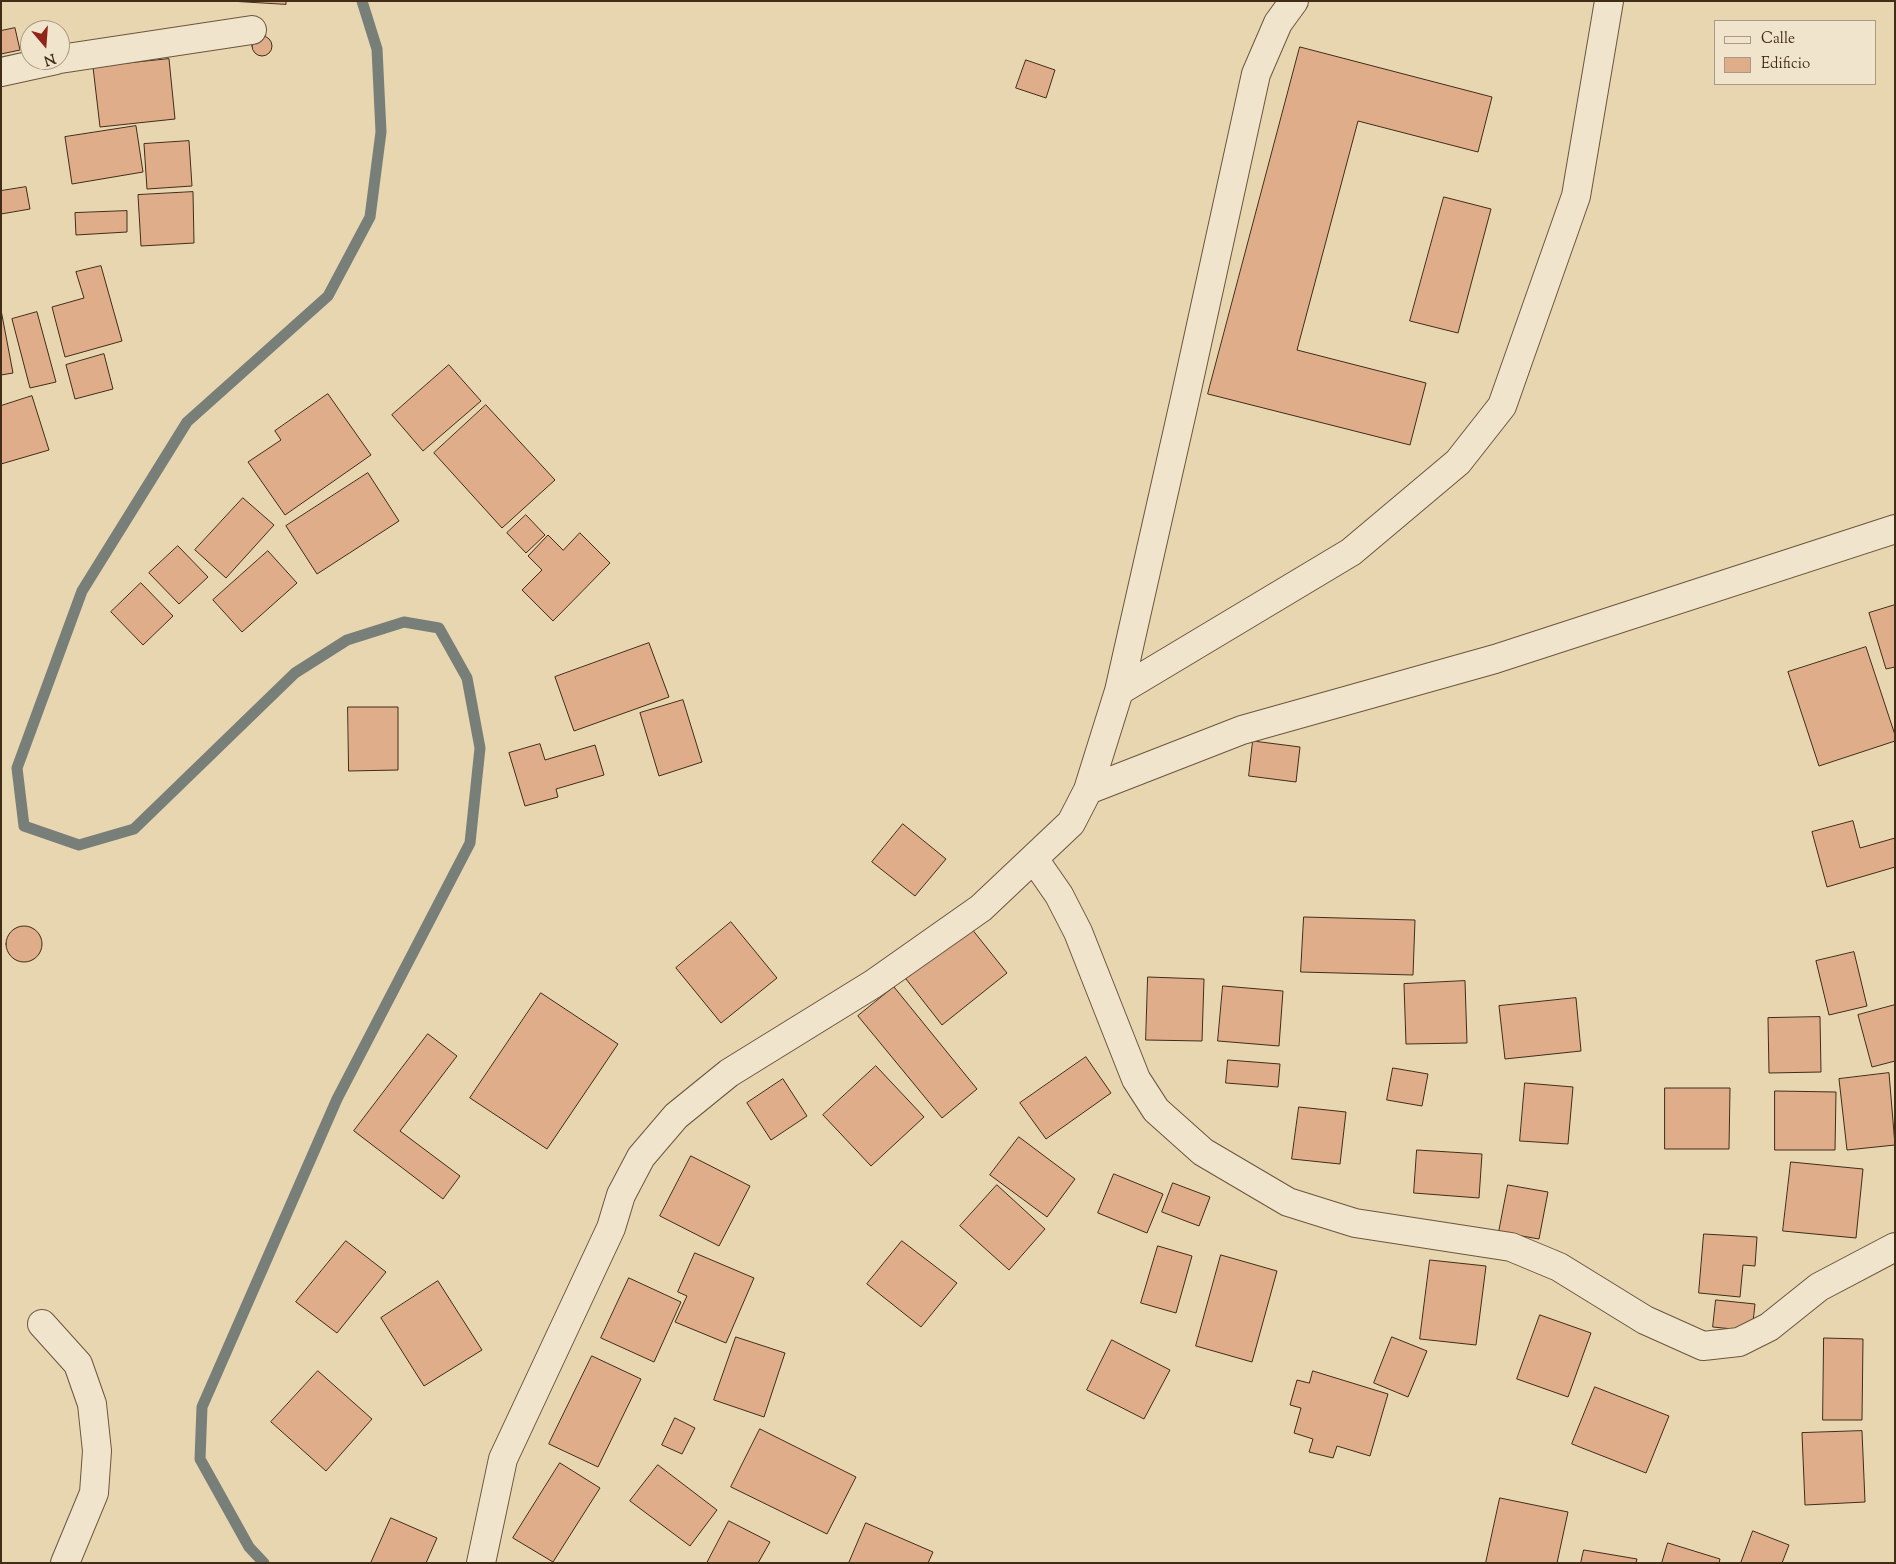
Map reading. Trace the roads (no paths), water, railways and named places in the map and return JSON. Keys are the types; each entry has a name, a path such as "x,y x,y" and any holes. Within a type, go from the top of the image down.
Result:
{"street":[{"path":"481,1563 503,1459 610,1228 621,1195 641,1157 676,1116 729,1073 888,973 981,908 1071,823 1088,790 1119,691 1256,74 1278,22 1294,1"},
{"path":"1119,691 1352,552 1458,462 1502,406 1576,196 1609,1"},
{"path":"70,57 252,30"},
{"path":"1,72 20,68"},
{"path":"1088,790 1242,730 1494,659 1895,529"},
{"path":"1034,859 1059,895 1078,932 1136,1079 1156,1110 1204,1152 1288,1202 1355,1223 1511,1247 1559,1267 1645,1320 1703,1346 1739,1342 1769,1327 1819,1287 1895,1247"},
{"path":"42,1324 78,1364 92,1404 97,1451 94,1493 65,1563"}],"waterway":[{"path":"264,1563 249,1547 200,1459 202,1407 337,1099 470,843 480,748 467,678 439,628 404,622 347,640 295,673 134,829 79,845 24,826 17,768 82,591 187,422 328,296 370,217 381,132 377,49 362,1"}]}
